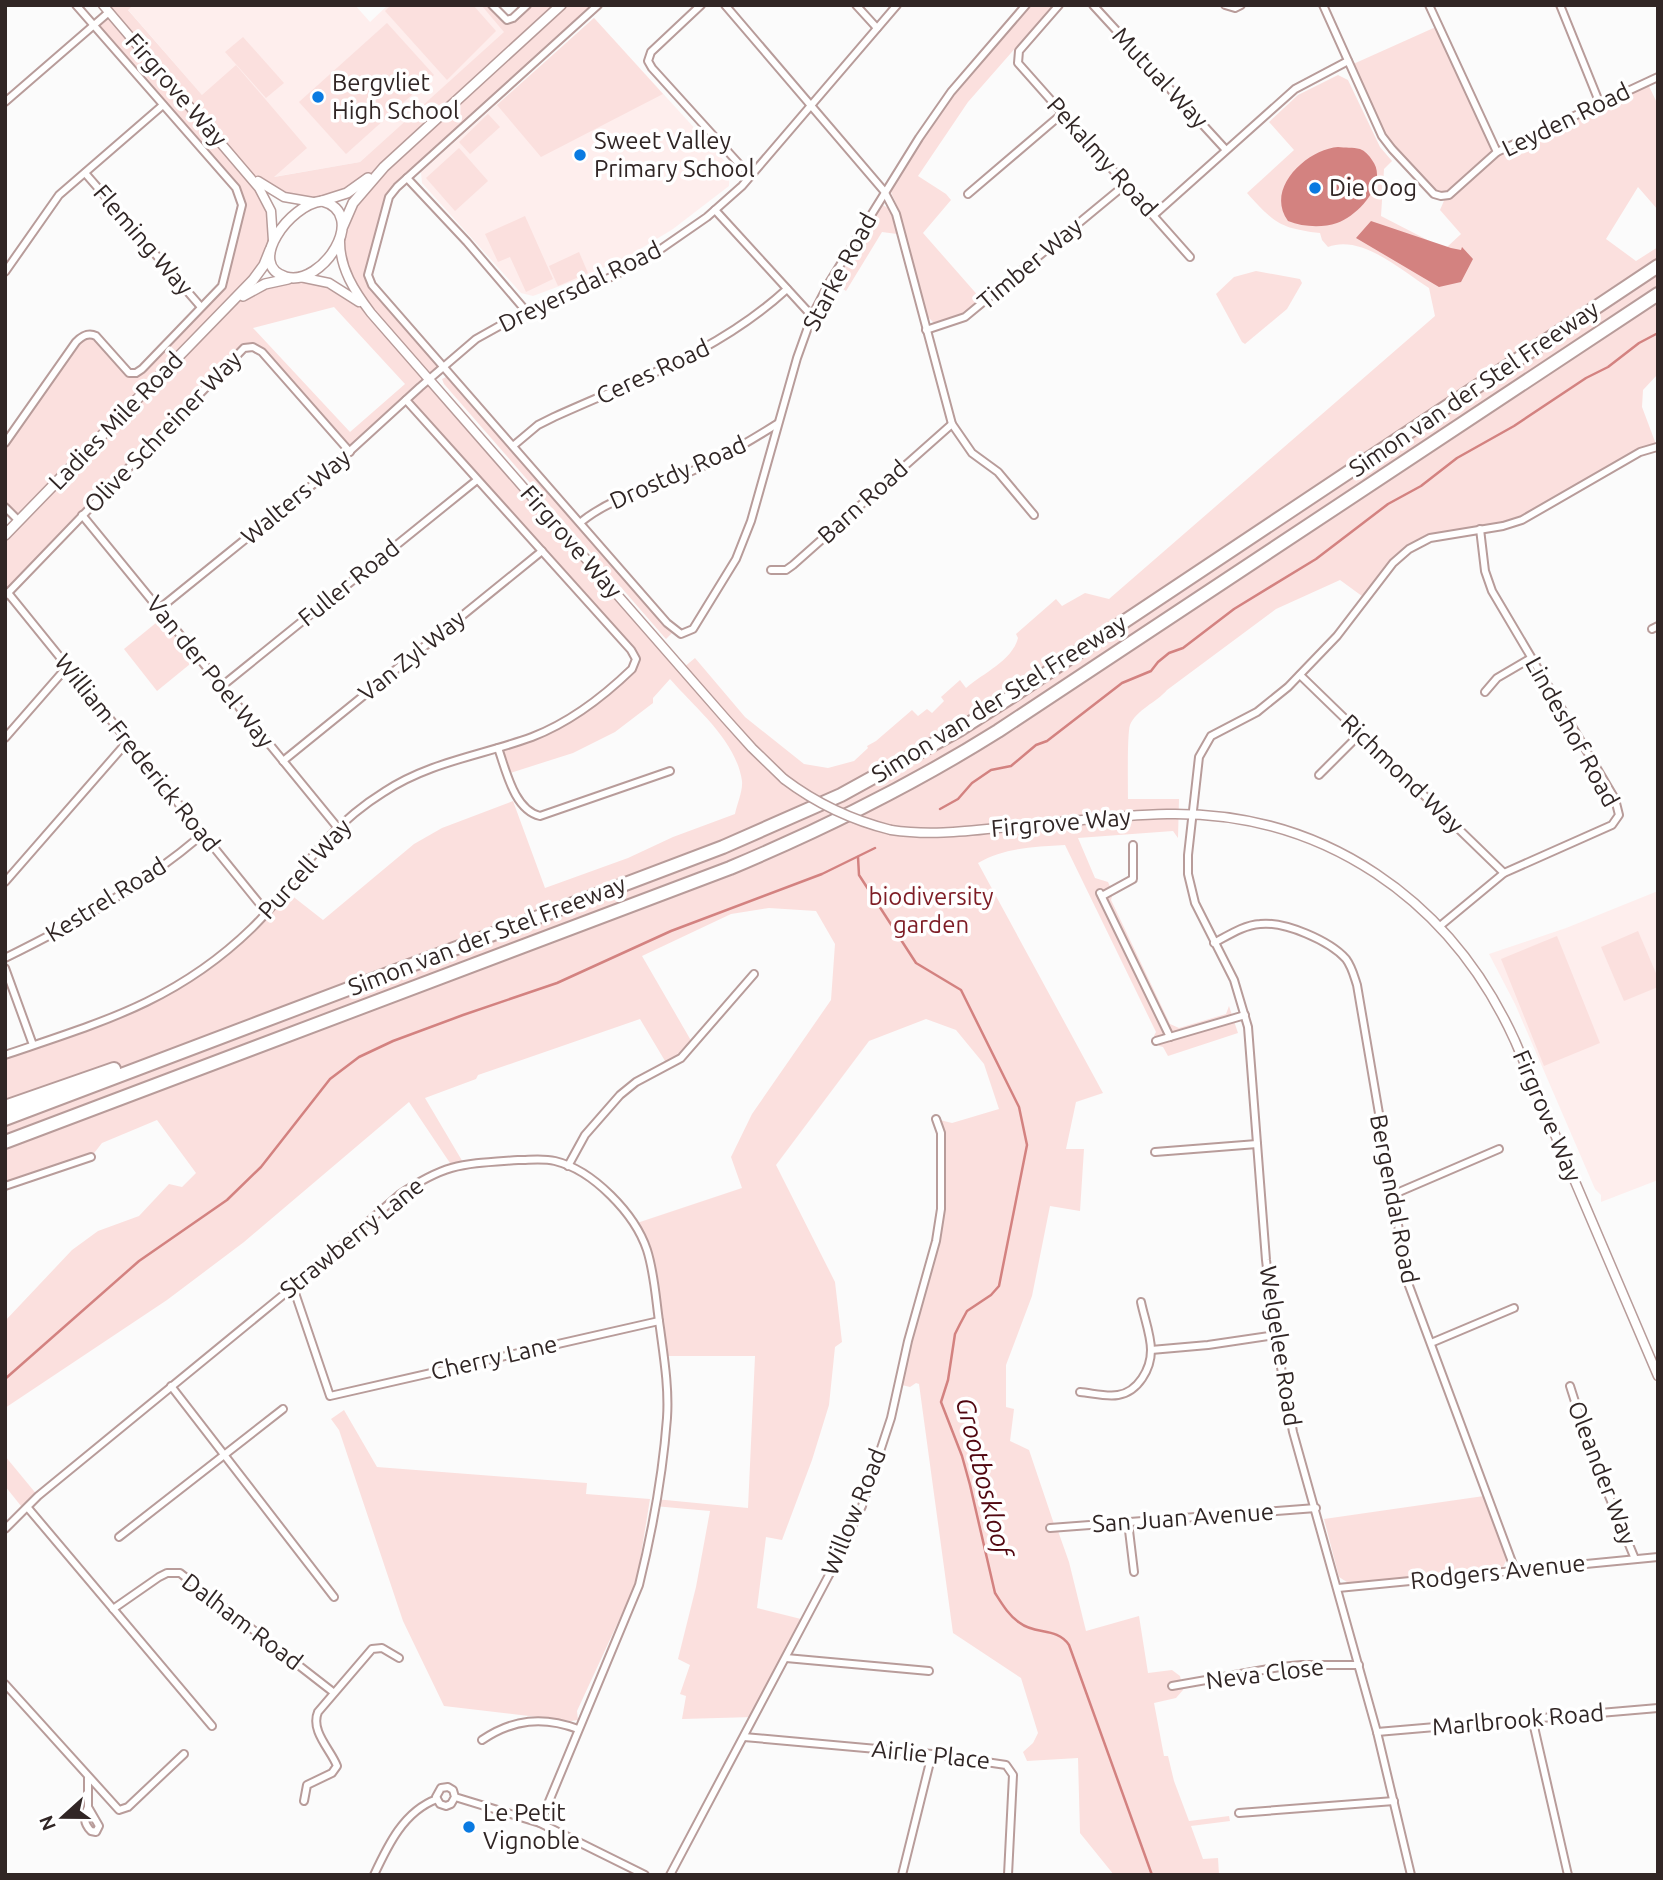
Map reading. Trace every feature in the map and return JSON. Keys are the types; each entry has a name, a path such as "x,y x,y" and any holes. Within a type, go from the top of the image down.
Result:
{"highway":[{"name":"Simon van der Stel Freeway","path":"5,1119 723,846 841,795 1014,695 1658,266"},
{"name":"Simon van der Stel Freeway","path":"5,1142 730,868 869,805 936,769 998,731 1658,294"},
{"path":"5,1107 164,1052 213,1040"}],"main road":[{"path":"384,167 347,193 317,202 287,220 272,246 271,262 276,271 284,277 297,278 325,261 335,249 353,202 384,167 561,5"},
{"path":"317,202 337,208 343,226"},
{"name":"Ladies Mile Road","path":"5,535 259,273 272,246"},
{"name":"Ladies Mile Road","path":"227,306 261,285 297,278"}],"street":[{"path":"5,443 80,338 90,334 96,336 127,371 136,373 222,286 242,205 240,194 76,5"},
{"path":"492,5 507,20 527,5"},
{"path":"581,523 373,285 368,271 389,197 598,5"},
{"path":"701,5 651,52 648,58 650,64 750,176"},
{"path":"725,5 884,191 896,214 952,424 965,445 981,462 998,472 1034,515"},
{"path":"856,5 877,29"},
{"name":"Dreyersdal Road","path":"429,379 476,339 526,311 592,286 642,262 678,239 715,210 750,176 897,5"},
{"name":"Starke Road","path":"581,523 673,630 681,634 693,629 736,559 751,521 777,424 812,316 835,271 884,191 951,92 1026,5"},
{"name":"Pekalmy Road","path":"1059,5 1017,56 1021,68 1191,257"},
{"name":"Mutual Way","path":"1093,5 1226,150"},
{"path":"1226,5 1235,8 1241,5"},
{"path":"1154,215 1295,89 1348,61 1323,5"},
{"path":"1429,5 1497,152"},
{"path":"1560,5 1600,104"},
{"path":"5,102 93,26 106,9"},
{"name":"Firgrove Way","path":"106,9 250,174 269,206 273,225 272,246"},
{"name":"Leyden Road","path":"1348,61 1385,141 1434,194 1447,196 1497,152 1658,77"},
{"path":"5,272 59,195 163,105"},
{"path":"968,194 1063,114"},
{"name":"Fleming Way","path":"85,173 201,307"},
{"name":"Firgrove Way","path":"250,174 279,194 317,202"},
{"path":"407,178 461,234 526,311"},
{"name":"Timber Way","path":"926,330 965,317 1126,184"},
{"path":"715,210 812,316"},
{"name":"Firgrove Way","path":"341,236 341,252 346,271 356,293 371,313 743,738 784,779 816,801 842,814 891,830 942,834 1166,814 1248,821 1290,831 1328,846 1379,874 1440,926 1485,983 1506,1021 1658,1376"},
{"name":"Firgrove Way","path":"297,278 322,280 337,286 371,313"},
{"name":"Ceres Road","path":"513,446 538,425 554,416 677,364 716,343 744,325 787,289"},
{"name":"Olive Schreiner Way","path":"6,594 239,352 249,347 262,352 349,452"},
{"name":"Walters Way","path":"159,609 286,507 429,379"},
{"path":"406,400 542,551"},
{"name":"Drostdy Road","path":"581,523 595,511 693,471 777,424"},
{"name":"Barn Road","path":"771,570 786,570 793,565 952,424"},
{"name":"Welgelee Road","path":"1411,1875 1377,1732 1293,1432 1275,1335 1248,1027 1234,980 1195,904 1188,874 1199,757 1207,741 1217,731 1257,712 1300,675 1347,624 1399,556 1430,538 1512,523 1532,516 1640,452 1658,447"},
{"name":"Fuller Road","path":"222,686 477,480"},
{"path":"6,509 19,521"},
{"name":"Van der Poel Way","path":"82,515 338,828"},
{"name":"Lindeshof Road","path":"1440,926 1504,873 1612,825 1619,815 1615,799 1489,584 1480,529"},
{"name":"Purcell Way","path":"5,1055 124,1014 168,992 216,959 267,913 338,828 385,791 415,774 550,729 586,709 632,669 636,659 631,650 542,551"},
{"name":"Van Zyl Way","path":"283,761 542,551"},
{"name":"William Frederick Road","path":"6,594 267,913"},
{"path":"1485,692 1497,678 1531,658"},
{"path":"5,738 68,667"},
{"name":"Richmond Way","path":"1300,675 1504,873"},
{"path":"1319,775 1360,734"},
{"path":"5,882 128,741"},
{"path":"498,748 520,801 530,813 540,816 670,771"},
{"name":"Kestrel Road","path":"5,958 110,903 156,872 203,834"},
{"path":"1133,845 1135,876 1101,895 1170,1037"},
{"name":"Bergendal Road","path":"1214,943 1249,926 1275,924 1290,927 1311,937 1347,961 1357,985 1405,1271 1515,1570"},
{"path":"5,968 33,1045"},
{"path":"568,1166 585,1135 620,1094 636,1082 681,1058 754,974"},
{"path":"1156,1041 1245,1015"},
{"name":"Willow Road","path":"670,1875 786,1658 862,1506 891,1418 908,1341 936,1241 940,1209 941,1133 936,1119"},
{"path":"1155,1152 1257,1144"},
{"path":"1392,1195 1499,1149"},
{"path":"5,1186 91,1157"},
{"name":"Strawberry Lane","path":"5,1529 38,1496 293,1287 399,1195 444,1169 464,1164 543,1159 568,1166 600,1186 634,1224 647,1251 659,1321 667,1419 645,1558 634,1601 540,1823"},
{"name":"Cherry Lane","path":"293,1287 330,1396 659,1321"},
{"path":"1080,1392 1118,1395 1134,1389 1143,1377 1151,1350 1141,1302"},
{"path":"1431,1343 1514,1308"},
{"path":"1151,1350 1208,1346 1275,1335"},
{"path":"172,1386 334,1597"},
{"name":"Oleander Way","path":"1570,1386 1592,1454 1635,1559"},
{"path":"119,1537 283,1409"},
{"path":"28,1508 212,1726"},
{"name":"San Juan Avenue","path":"1051,1528 1316,1508"},
{"path":"1128,1522 1134,1573"},
{"name":"Rodgers Avenue","path":"1338,1588 1658,1557"},
{"name":"Dalham Road","path":"113,1609 159,1577 167,1573 180,1573 333,1692"},
{"path":"303,1801 306,1785 332,1773 337,1766 322,1741 315,1717 333,1692 372,1649 382,1648 398,1658"},
{"path":"786,1658 929,1671"},
{"name":"Neva Close","path":"1171,1686 1280,1667 1359,1665"},
{"path":"5,1685 114,1807 122,1810 184,1754"},
{"name":"Marlbrook Road","path":"1377,1732 1658,1707"},
{"path":"1532,1718 1568,1875"},
{"path":"482,1740 497,1730 524,1721 558,1723 578,1729"},
{"name":"Airlie Place","path":"744,1737 1001,1762 1013,1775 1008,1875"},
{"path":"902,1875 932,1754"},
{"path":"88,1777 88,1807"},
{"path":"374,1875 392,1838 411,1817 434,1800 438,1791 444,1787 453,1790 456,1797 540,1823 645,1875"},
{"path":"434,1800 446,1806 456,1797"},
{"path":"1239,1813 1394,1801"}],"shaded area":[{"name":"Bergvliet High School","path":"124,5 355,5 370,22 388,5 481,5 505,32 360,162 273,177"},
{"name":"Sweet Valley Primary School","path":"594,18 730,167 729,186 673,229 632,254 584,277 533,296 521,293 422,183 421,172"},
{"name":"Die Oog","path":"1338,147 1360,149 1372,160 1377,178 1369,197 1354,213 1337,223 1312,226 1288,221 1282,208 1281,196 1293,172 1314,155"},
{"path":"1371,221 1451,248 1461,250 1462,247 1473,259 1461,282 1439,287 1356,238"},
{"path":"1658,891 1658,1180 1601,1202 1601,1195 1595,1189 1515,1004 1489,954 1566,928"}],"green space":[{"name":"biodiversity garden","path":"103,5 133,5 128,10 202,95 236,65 307,148 274,177 360,162 504,32 481,5 492,5 507,20 527,5 598,5 392,192 369,278 444,366 429,379 683,668 695,658 745,717 804,764 828,768 854,761 867,746 912,710 918,716 927,709 932,713 944,701 941,697 960,680 966,688 996,666 1015,646 1018,638 1016,634 1056,599 1062,606 1085,593 1109,599 1435,316 1429,288 1394,264 1354,246 1341,244 1328,247 1320,233 1286,226 1271,218 1247,193 1294,150 1269,122 1298,95 1338,75 1348,80 1380,147 1392,161 1384,169 1381,216 1445,249 1461,234 1440,210 1446,196 1434,193 1384,135 1351,65 1438,26 1497,152 1647,82 1658,105 1658,210 1638,187 1606,239 1636,261 1658,247 1658,374 1643,390 1642,407 1657,447 1648,449 1522,520 1430,538 1409,549 1366,599 1340,580 1276,609 1167,690 1137,715 1130,725 1128,799 1179,799 1178,838 1173,831 1078,838 1095,878 1108,882 1113,893 1111,900 1170,1024 1179,1028 1226,1014 1229,1006 1238,1033 1168,1056 1154,1036 1156,1032 1065,845 1009,851 978,863 1103,1093 1076,1102 1066,1149 1084,1149 1080,1211 1050,1206 1032,1296 1006,1365 1006,1407 1014,1409 1010,1441 1029,1450 1054,1524 1118,1519 1119,1526 1058,1531 1069,1562 1086,1631 1139,1616 1148,1673 1172,1670 1180,1676 1183,1690 1176,1698 1154,1703 1164,1756 1168,1756 1189,1821 1229,1816 1230,1821 1191,1826 1203,1859 1218,1858 1219,1875 1114,1875 1080,1833 1078,1758 1027,1761 1023,1752 1033,1743 1038,1733 1021,1678 953,1633 919,1384 910,1387 898,1384 929,1270 941,1209 941,1133 936,1119 952,1123 999,1109 984,1064 956,1030 926,1019 869,1041 776,1165 835,1282 842,1342 835,1347 829,1405 782,1540 766,1537 757,1608 805,1620 754,1717 682,1719 686,1696 680,1694 690,1665 678,1659 696,1587 710,1511 654,1506 655,1499 748,1508 755,1356 663,1356 652,1271 634,1224 742,1188 731,1157 752,1114 831,1000 835,944 816,911 769,908 731,914 642,956 693,1044 668,1066 640,1019 478,1075 476,1079 425,1098 464,1164 452,1166 409,1102 244,1242 167,1300 5,1408 5,1321 72,1250 98,1231 139,1216 169,1184 182,1187 196,1173 157,1120 102,1143 91,1157 5,1186 5,1055 141,1006 232,946 286,891 323,920 414,844 442,828 513,801 545,888 628,858 673,837 735,814 742,785 732,752 714,726 670,679 653,698 653,703 615,732 573,753 507,774 498,748 566,721 621,680 636,659 406,400 350,452 262,352 249,347 5,596 5,535 19,521 5,507 5,443 76,342 90,334 125,369 136,373 220,290 242,205 240,194 93,26 109,12","holes":["380,171 349,210 341,252 361,300 316,279 274,281 231,303 270,250 269,206 253,177 277,193 292,199 316,201 339,195","334,307 405,384 350,432 253,328"]},
{"path":"391,5 473,5 496,31 447,80 385,11"},
{"path":"1031,5 1053,5 968,102 918,176 951,200 923,233 981,299 962,315 934,323 925,314 897,206 890,190 923,136"},
{"path":"594,18 663,94 541,157 497,105"},
{"path":"387,23 434,75 346,154 299,102"},
{"path":"243,37 284,83 266,98 225,52"},
{"path":"488,114 500,127 470,154 459,142"},
{"path":"459,148 488,181 455,211 426,178"},
{"path":"883,205 891,210 897,234 882,232 846,291 833,282"},
{"path":"525,216 553,279 526,292 510,257 498,262 485,234"},
{"path":"579,252 588,273 558,286 549,266"},
{"path":"1256,271 1300,279 1302,283 1287,309 1245,344 1216,294 1234,277"},
{"path":"446,377 672,633 666,639 444,384 442,379"},
{"path":"162,618 195,660 157,691 124,649"},
{"path":"1638,931 1658,978 1658,987 1624,1001 1601,947"},
{"path":"1557,936 1600,1043 1544,1066 1501,959"},
{"path":"344,1410 377,1467 587,1483 586,1494 650,1499 638,1573 577,1711 578,1720 444,1706 403,1621 339,1430 331,1419"},
{"path":"5,1456 38,1496 25,1511 5,1486"},
{"path":"1484,1496 1507,1559 1503,1567 1350,1584 1339,1577 1324,1519"}],"waterway":[{"path":"940,809 958,799 972,783 991,770 1011,766 1122,683 1151,671 1169,653 1183,648 1234,609 1316,559 1388,504 1421,486 1457,458 1514,426 1658,333"},
{"path":"5,1379 139,1261 227,1200 261,1167 330,1079 359,1057 393,1041 557,983 671,931 822,874 875,848"},
{"name":"Grootboskloof","path":"858,857 859,875 916,963 961,990 1019,1107 1027,1145 999,1286 991,1295 967,1311 960,1324 955,1334 948,1380 941,1402 962,1456 995,1593 1020,1623 1032,1629 1052,1633 1069,1645 1152,1875"}],"place":[{"name":"Bergvliet High School","path":"318,97"},
{"name":"Sweet Valley Primary School","path":"580,155"},
{"name":"Die Oog","path":"1315,188"},
{"name":"Le Petit Vignoble","path":"469,1827"}]}
